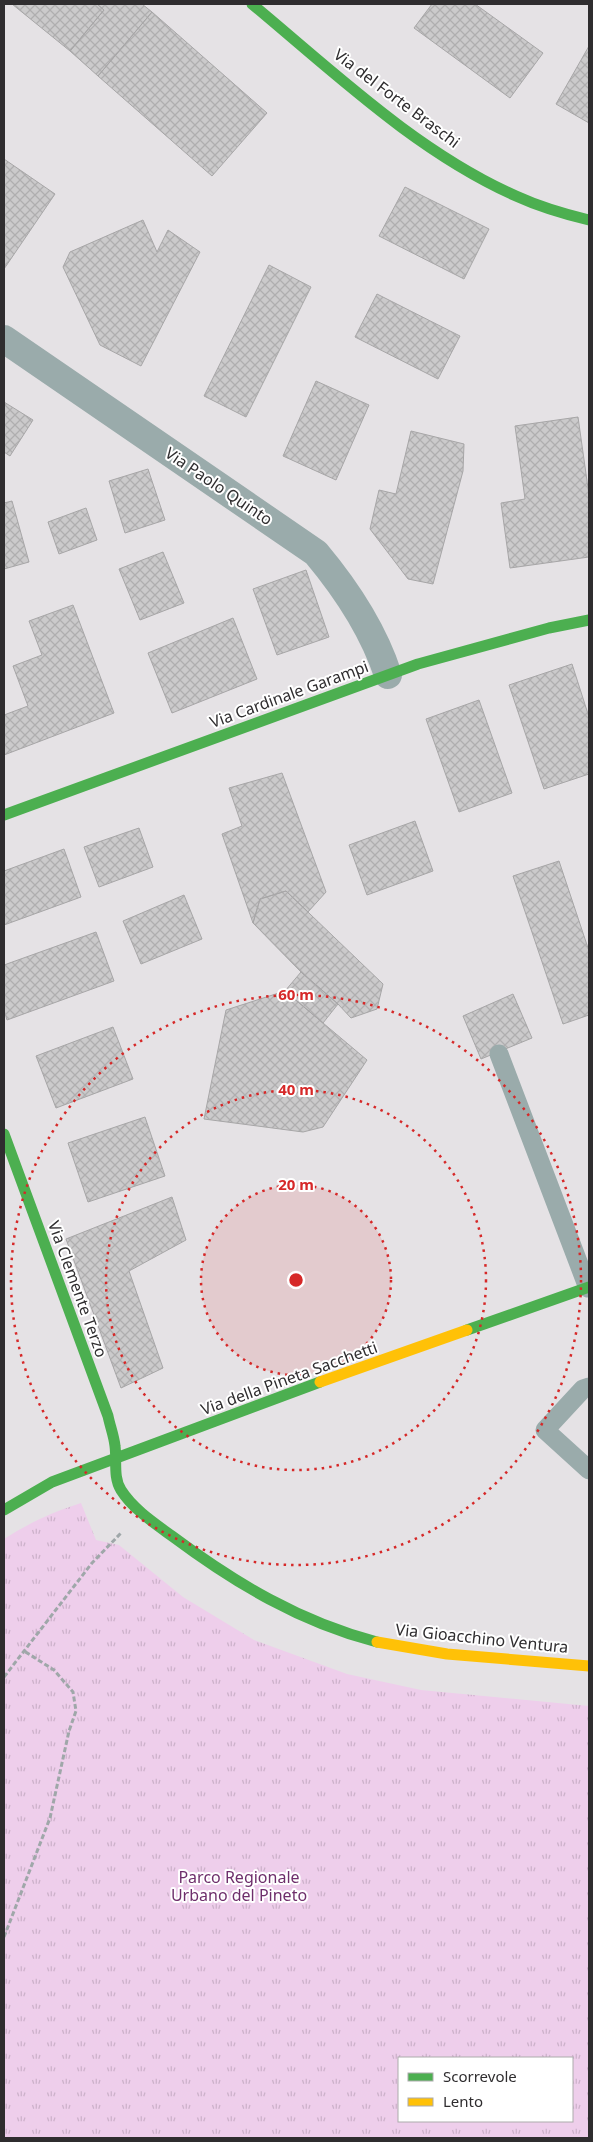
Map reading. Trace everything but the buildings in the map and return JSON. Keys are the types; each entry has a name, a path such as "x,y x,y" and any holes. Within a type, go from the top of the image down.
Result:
{"street":[{"name":"Via del Forte Braschi","path":"252,4 395,121 464,168 508,193 535,204 589,220"},
{"name":"Via Paolo Quinto","path":"4,339 316,553 348,594 367,625 382,656 388,675"},
{"name":"Via Cardinale Garampi","path":"4,815 418,664 549,628 589,620"},
{"name":"Via Clemente Terzo","path":"4,1134 108,1416 116,1458"},
{"name":"Via della Pineta Sacchetti","path":"4,1510 52,1482 283,1395 588,1288"},
{"name":"Via Gioacchino Ventura","path":"116,1458 117,1481 122,1491 142,1511 222,1574 270,1602 352,1634 381,1643 427,1652 589,1666"}],"lane":[{"path":"499,1054 588,1288"},
{"path":"589,1387 583,1389 545,1430 589,1470"}],"path":[{"path":"4,1678 92,1563 142,1511"},
{"path":"4,1937 50,1818 69,1731 76,1711 73,1692 54,1670 24,1651"}],"green space":[{"name":"Parco Regionale Urbano del Pineto","path":"81,1503 96,1540 119,1545 183,1597 254,1640 347,1674 421,1690 589,1706 589,2138 4,2138 4,1539 51,1514"}],"traffic: fast":[{"path":"252,4 378,109 445,157 480,178 525,200 589,220"},
{"path":"4,815 418,664 549,628 589,620"},
{"path":"4,1134 108,1416 116,1452 117,1480 126,1497 158,1526 244,1585 321,1624 377,1642"},
{"path":"467,1330 589,1287"},
{"path":"4,1510 52,1482 320,1382"}],"traffic: slow":[{"path":"320,1382 467,1330"},
{"path":"377,1642 447,1654 589,1666"}]}
